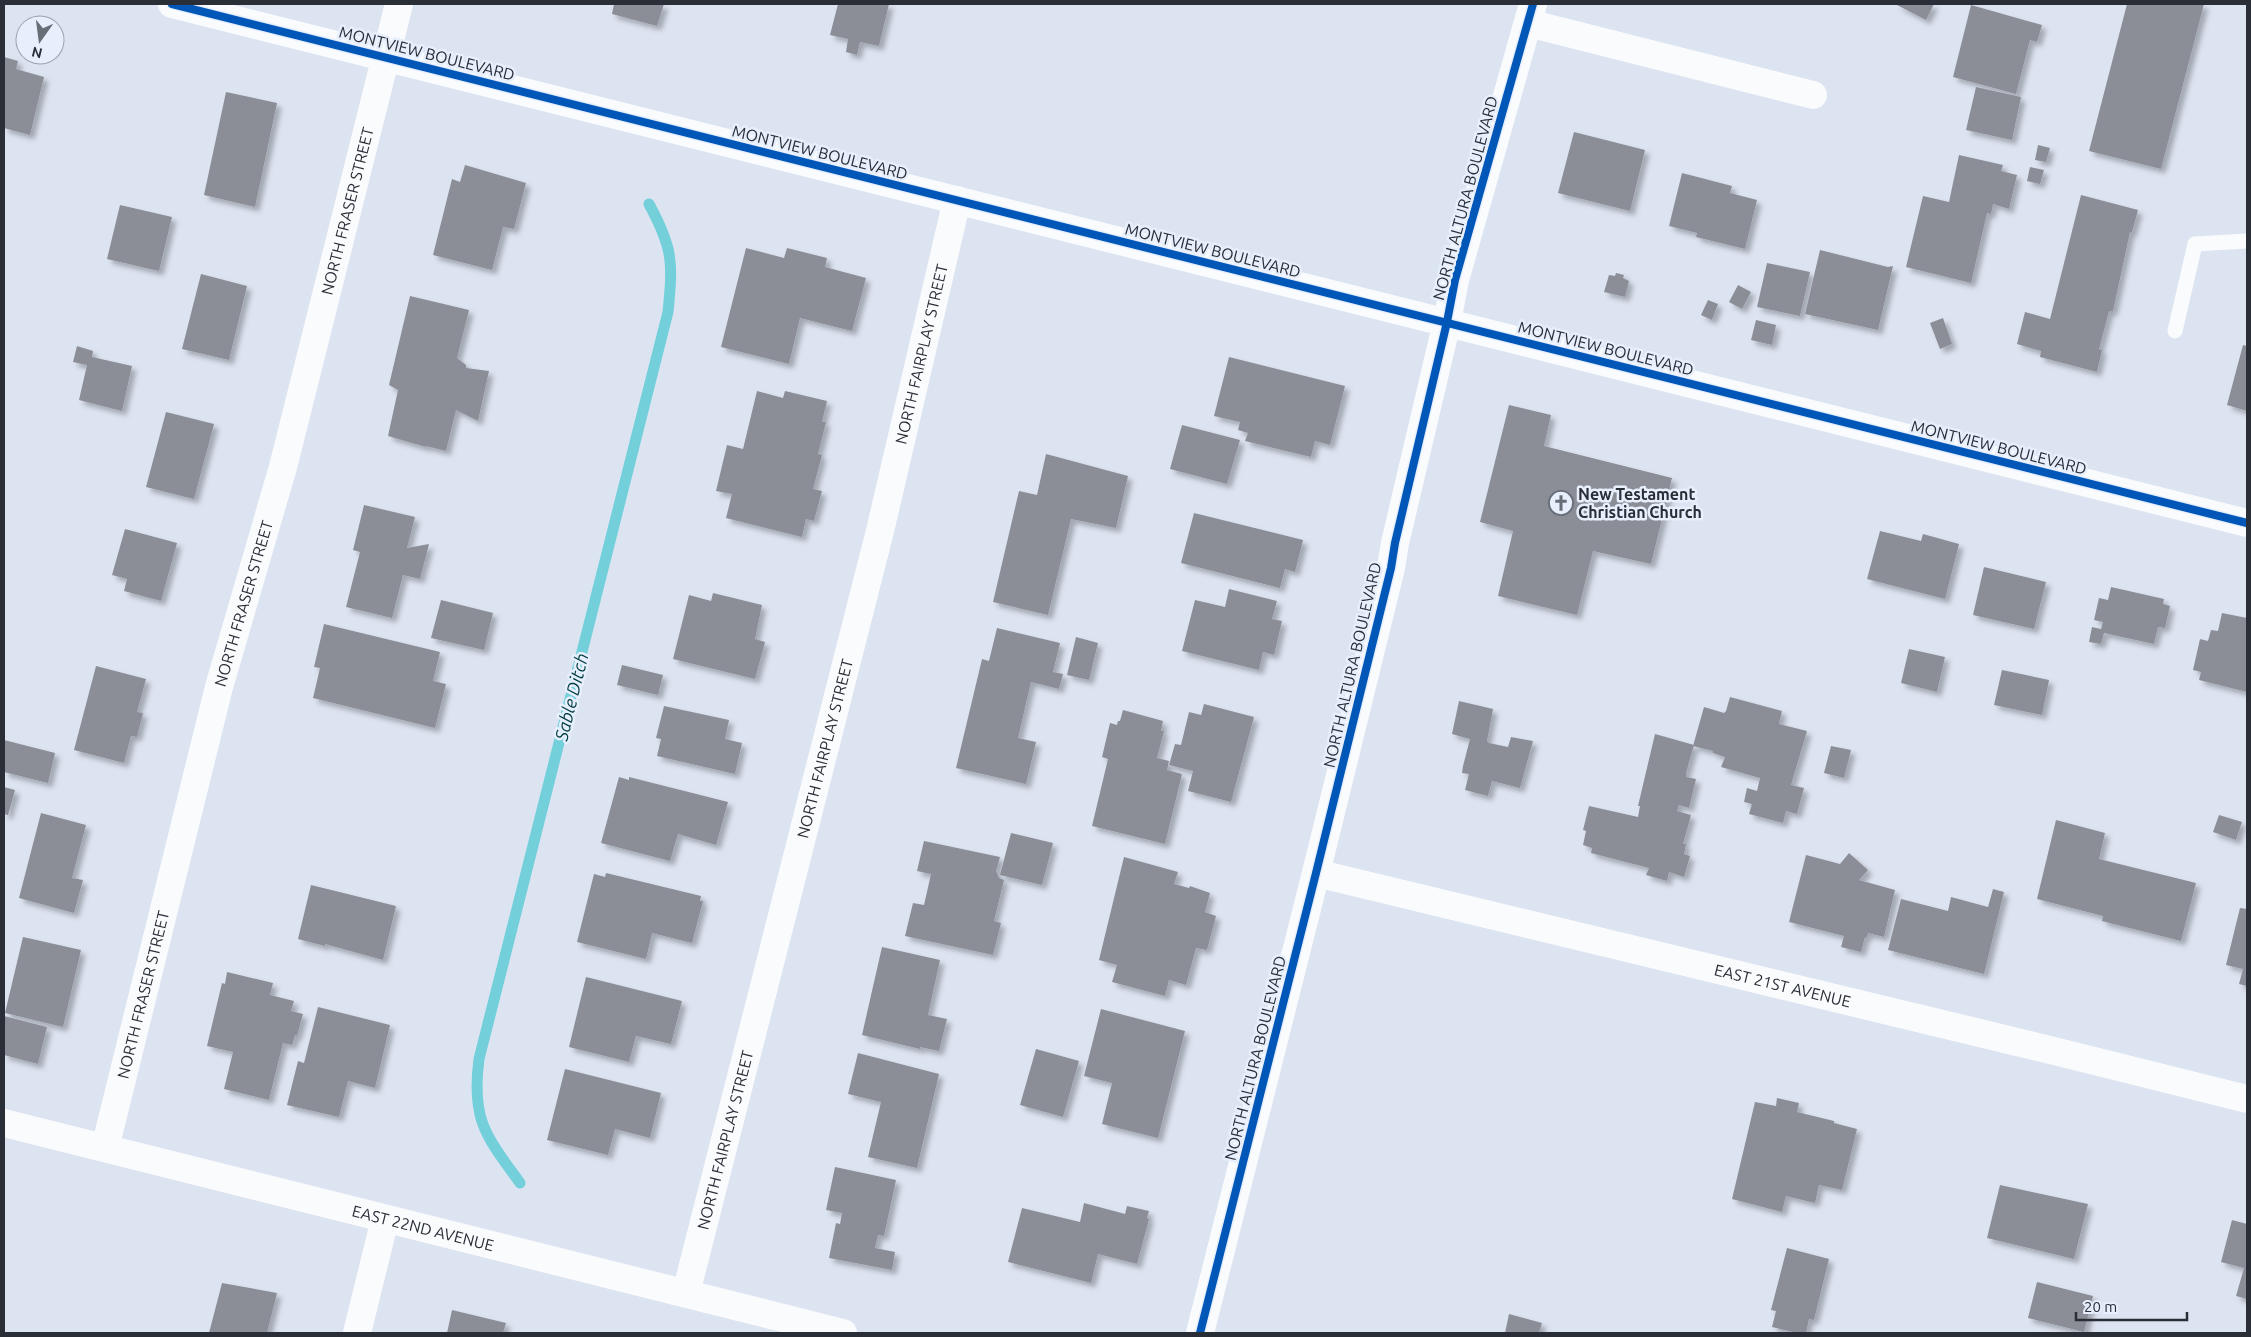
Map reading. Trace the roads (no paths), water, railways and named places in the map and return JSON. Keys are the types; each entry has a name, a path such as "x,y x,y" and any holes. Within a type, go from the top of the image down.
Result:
{"street":[{"name":"MONTVIEW BOULEVARD","path":"172,4 2247,523"},
{"name":"NORTH FRASER STREET","path":"105,1148 219,687 283,466 399,4"},
{"name":"NORTH ALTURA BOULEVARD","path":"1200,1333 1391,568 1394,542 1447,322 1455,280 1530,13 1813,95"},
{"name":"NORTH FAIRPLAY STREET","path":"686,1293 880,531 957,200"},
{"name":"EAST 21ST AVENUE","path":"1316,873 2247,1099"},
{"name":"EAST 22ND AVENUE","path":"4,1123 843,1333"},
{"path":"357,1333 385,1219"}],"lane":[{"path":"2175,331 2195,244 2247,241"}],"waterway":[{"name":"Sable Ditch","path":"520,1183 490,1139 479,1113 477,1098 479,1059 668,312 671,267 667,244 649,204"}],"place":[{"name":"New Testament Christian Church","path":"1561,503"}]}
